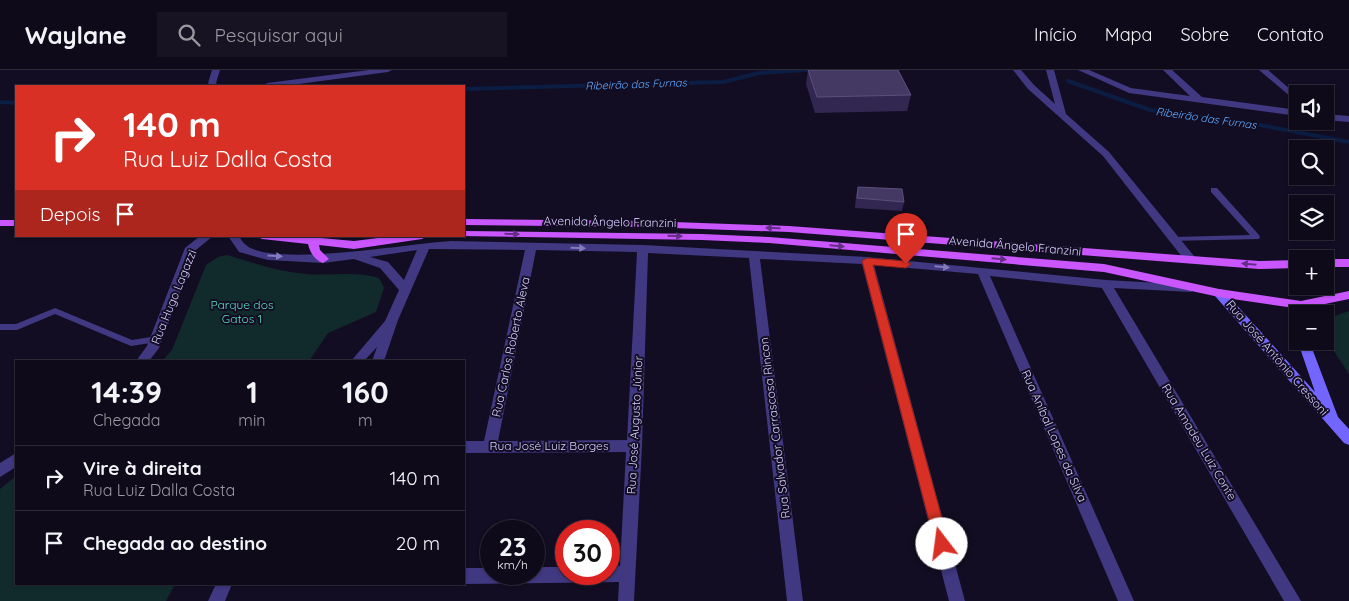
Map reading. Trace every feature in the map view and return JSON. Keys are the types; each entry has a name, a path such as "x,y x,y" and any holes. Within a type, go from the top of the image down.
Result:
{"main road":[{"name":"Avenida Ângelo Franzini","path":"465,222 646,224 788,229 1259,265 1289,264"},
{"path":"0,223 15,224"},
{"name":"Avenida Ângelo Franzini","path":"465,234 702,237 769,240 1104,268 1289,307"},
{"path":"279,237 314,239 354,245 423,241"},
{"path":"314,239 315,251 323,259"},
{"path":"1334,264 1349,263"},
{"name":"Avenida Ângelo Franzini","path":"1315,305 1349,295"}],"street":[{"path":"214,85 212,83 216,70"},
{"path":"275,85 388,70"},
{"path":"1017,70 1032,87 1106,154 1190,259"},
{"path":"1050,70 1062,113"},
{"path":"1082,70 1129,90 1289,112"},
{"path":"1167,70 1199,99"},
{"path":"1263,70 1289,93"},
{"path":"1032,87 1055,87"},
{"path":"1334,118 1349,119"},
{"name":"Rua Hugo Lagazzi","path":"143,360 153,348 157,339 191,248 207,237"},
{"path":"234,237 243,249 268,256 323,259 354,256 423,241 531,247 643,249 867,261 1106,284 1204,289"},
{"path":"378,360 423,241"},
{"name":"Rua Carlos Roberto Aleva","path":"490,447 531,247"},
{"name":"Rua José Augusto Júnior","path":"626,601 635,446 643,249"},
{"path":"354,256 384,265 405,289"},
{"name":"Rua Salvador Carrascosa Rincon","path":"754,256 795,601"},
{"path":"867,261 957,601"},
{"name":"Rua Aníbal Lopes da Silva","path":"982,271 1126,601"},
{"name":"Rua Amadeu Luiz Conte","path":"1106,284 1293,601"},
{"name":"Rua José Antônio Cressoni","path":"1219,293 1334,424 1349,438"},
{"path":"358,360 392,320"},
{"name":"Rua José Antônio Cressoni","path":"1307,350 1334,424"},
{"name":"Rua José Luiz Borges","path":"465,447 635,446"},
{"path":"0,471 15,460"},
{"path":"465,576 627,574"},
{"path":"216,601 224,585"}],"lane":[{"path":"1174,239 1256,237 1214,190"},
{"path":"0,327 17,327 55,311 131,343 157,339"}],"green space":[{"name":"Parque dos Gatos 1","path":"227,255 266,267 296,273 370,276 379,278 384,288 376,312 328,333 310,360 163,360 172,350 206,265 218,257"},
{"path":"1349,311 1349,374 1333,350 1334,316"},
{"path":"15,477 15,585 174,585 166,601 0,601 0,489"}],"building":[{"path":"808,70 898,70 911,95 817,97"},
{"path":"858,187 902,189 904,202 857,198"}],"waterway":[{"name":"Ribeirão das Furnas","path":"465,89 723,82 759,73 807,70"},
{"name":"Ribeirão das Furnas","path":"1068,81 1150,110 1249,123 1349,142"},
{"name":"Ribeirão das Furnas","path":"0,102 15,103"}],"route":[{"path":"906,264 867,261 942,544"}]}
